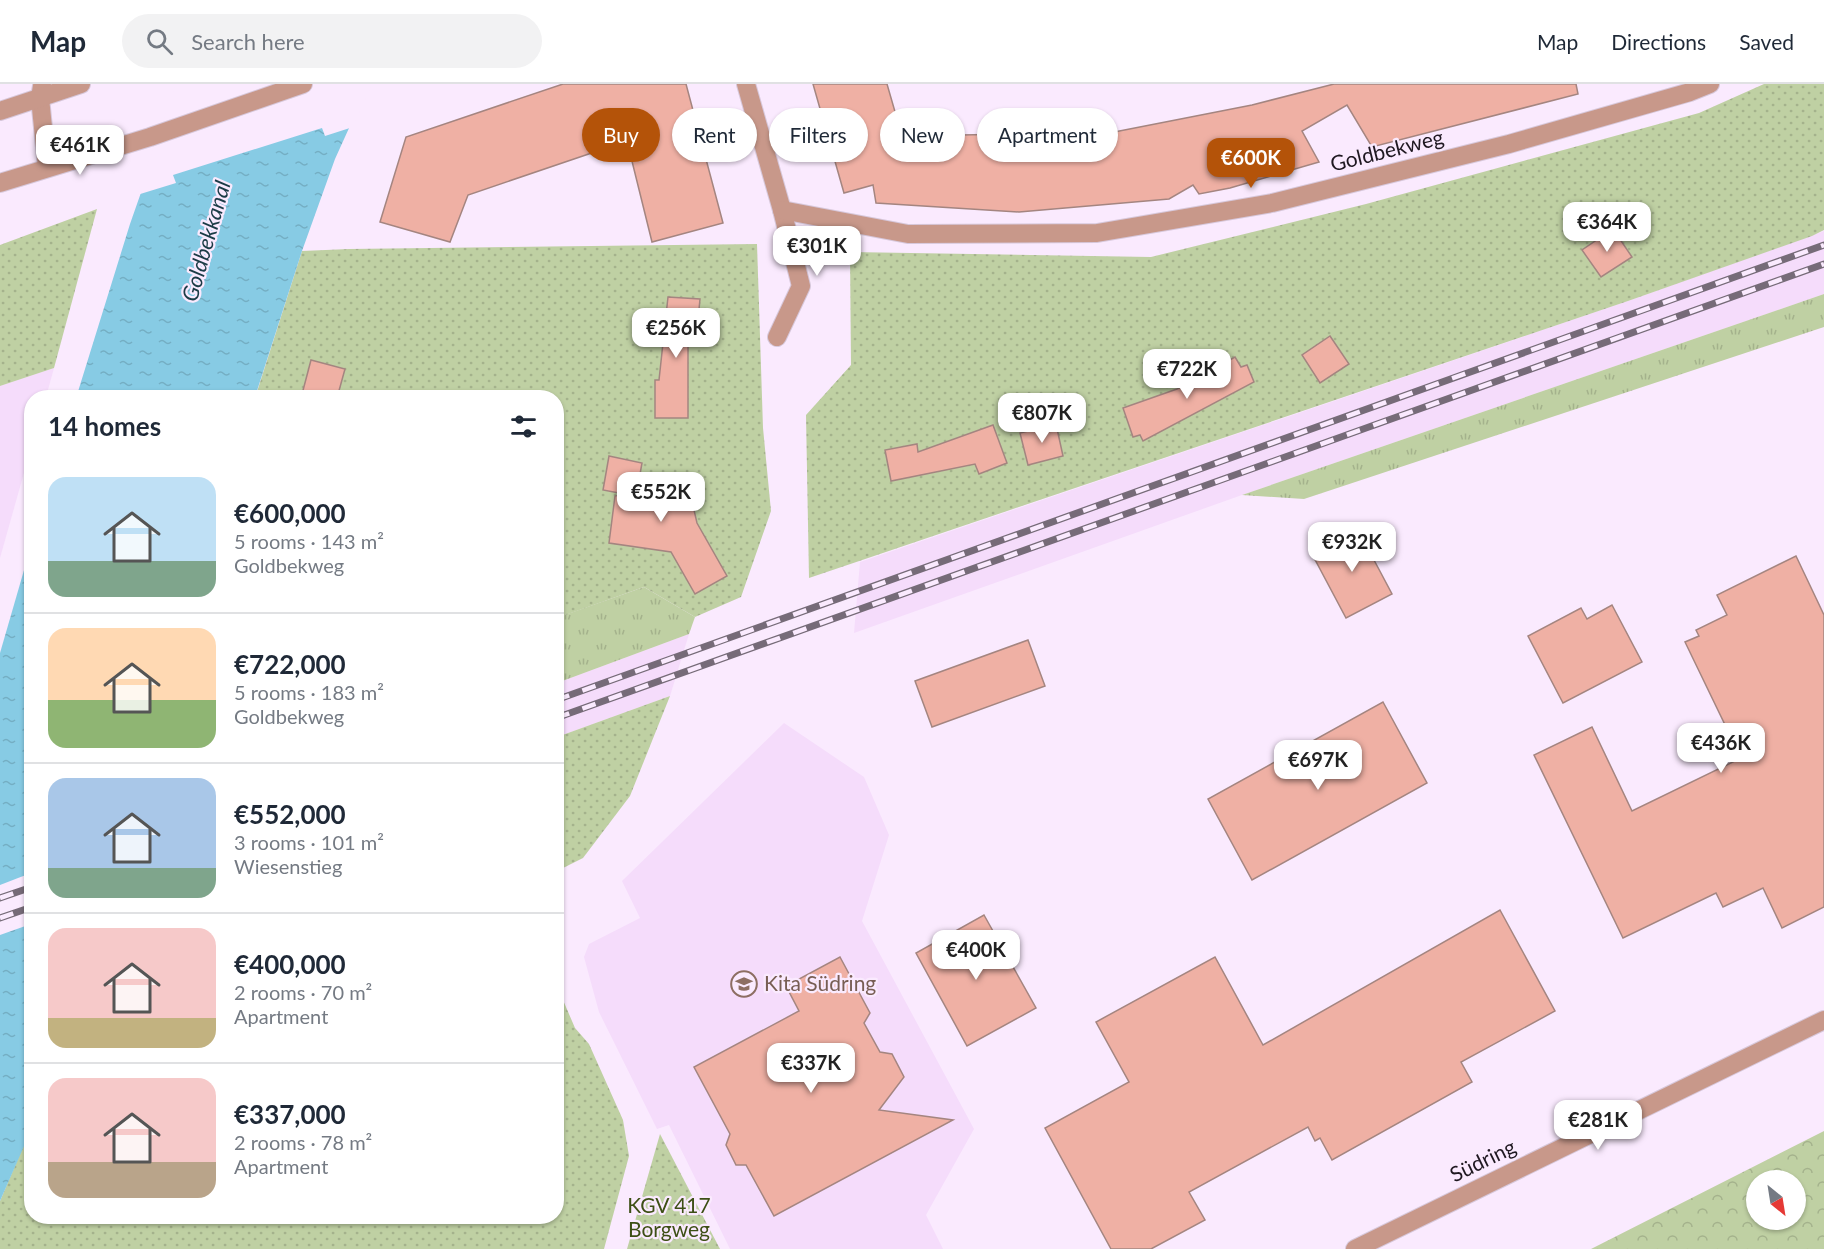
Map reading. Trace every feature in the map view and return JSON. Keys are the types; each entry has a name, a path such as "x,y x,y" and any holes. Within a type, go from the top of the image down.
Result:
{"street":[{"path":"0,111 41,91 81,84"},
{"path":"0,183 150,136 303,84"},
{"path":"746,84 801,286 777,337"},
{"name":"Goldbekweg","path":"782,210 908,234 1097,232 1272,203 1509,144 1690,92 1710,84"},
{"path":"41,91 47,167"},
{"name":"Südring","path":"1355,1249 1824,1020"}],"shaded area":[{"path":"1824,231 1824,294 1242,495 854,633 860,562 1628,301"},
{"path":"54,368 48,390 24,390 24,473 0,558 0,386"},
{"path":"689,634 670,696 564,734 564,680"},
{"name":"Kita Südring","path":"784,723 864,777 889,835 862,921 974,1129 926,1215 943,1249 730,1249 669,1125 657,1129 599,1012 584,957 589,944 640,918 622,881"}],"green space":[{"path":"1764,84 1824,84 1824,230 1628,301 809,578 806,415 851,365 850,252 1151,257 1366,204 1699,113"},
{"path":"97,209 54,368 0,386 0,245"},
{"path":"757,244 763,428 771,511 741,597 695,617 644,587 564,616 564,390 258,390 302,251"},
{"path":"1824,294 1824,327 1304,499 1242,495"},
{"path":"644,587 695,617 689,634 564,680 564,615"},
{"path":"670,696 630,796 583,858 564,868 564,734"},
{"name":"KGV 417 Borgweg","path":"564,1002 575,1028 589,1044 623,1120 629,1156 604,1249 0,1249 0,1201 24,1144 24,1224 564,1224"},
{"path":"1824,1131 1824,1249 1591,1249 1746,1171 1746,1230 1806,1230 1806,1170 1747,1170"},
{"name":"KGV 417 Borgweg","path":"660,1134 720,1249 627,1249"}],"water":[{"name":"Goldbekkanal","path":"179,84 369,84 335,159 302,251 257,390 78,390 130,224"},
{"path":"24,570 24,1146 0,1201 0,653"}],"pier":[{"path":"176,84 372,84 353,127 325,136 322,128 173,175 176,183 137,195"},
{"path":"24,876 24,926 0,935 0,885"}],"building":[{"path":"563,84 686,84 692,108 672,108 672,162 707,162 723,223 652,242 632,162 660,162 660,108 582,108 582,156 468,195 450,242 380,222 406,137"},
{"path":"813,84 887,84 894,108 880,108 880,162 965,162 965,135 977,135 977,162 1118,162 1118,131 1252,105 1334,84 1576,84 1578,94 1372,147 1347,105 1302,131 1319,162 1230,188 1199,194 1193,185 1169,199 1019,212 876,203 873,185 844,193 835,162 868,162 868,108 820,108"},
{"path":"1613,229 1632,257 1601,277 1582,250"},
{"path":"668,297 700,299 697,331 688,330 688,418 655,418 655,380 659,380"},
{"path":"1330,336 1349,364 1320,383 1302,355"},
{"path":"1235,357 1241,367 1247,365 1254,382 1143,441 1140,435 1133,437 1123,408 1177,389"},
{"path":"311,360 345,369 339,390 303,390"},
{"path":"1056,424 1063,456 1028,465 1020,433"},
{"path":"993,425 1007,463 979,474 975,464 891,481 885,450 917,444 918,452"},
{"path":"609,456 642,463 637,491 687,480 697,523 727,576 695,594 671,552 609,543 615,496 624,494 603,490"},
{"path":"1357,528 1392,594 1346,618 1311,552"},
{"path":"1796,556 1824,615 1824,907 1782,928 1763,888 1723,907 1716,893 1623,938 1534,755 1592,727 1632,811 1741,758 1685,642 1699,636 1696,630 1727,615 1717,595"},
{"path":"1612,605 1642,662 1563,703 1528,636 1581,608 1587,619"},
{"path":"1028,640 1045,686 932,727 915,681"},
{"path":"1383,702 1427,783 1252,880 1208,799"},
{"path":"1500,910 1555,1011 1461,1062 1472,1082 1332,1160 1320,1138 1315,1141 1308,1127 1189,1192 1205,1220 1151,1249 1111,1249 1045,1128 1129,1082 1096,1022 1215,957 1263,1045"},
{"path":"984,915 1036,1008 967,1046 916,953"},
{"path":"840,957 870,1013 864,1023 880,1052 892,1054 904,1077 879,1110 953,1120 774,1216 746,1165 736,1165 726,1145 730,1134 694,1067 799,1011 786,986"}],"railway":[{"path":"564,697 1824,245"},
{"path":"564,715 1824,264"},
{"path":"0,898 24,890"},
{"path":"0,918 24,910"}],"place":[{"name":"Kita Südring","path":"744,984"}]}
